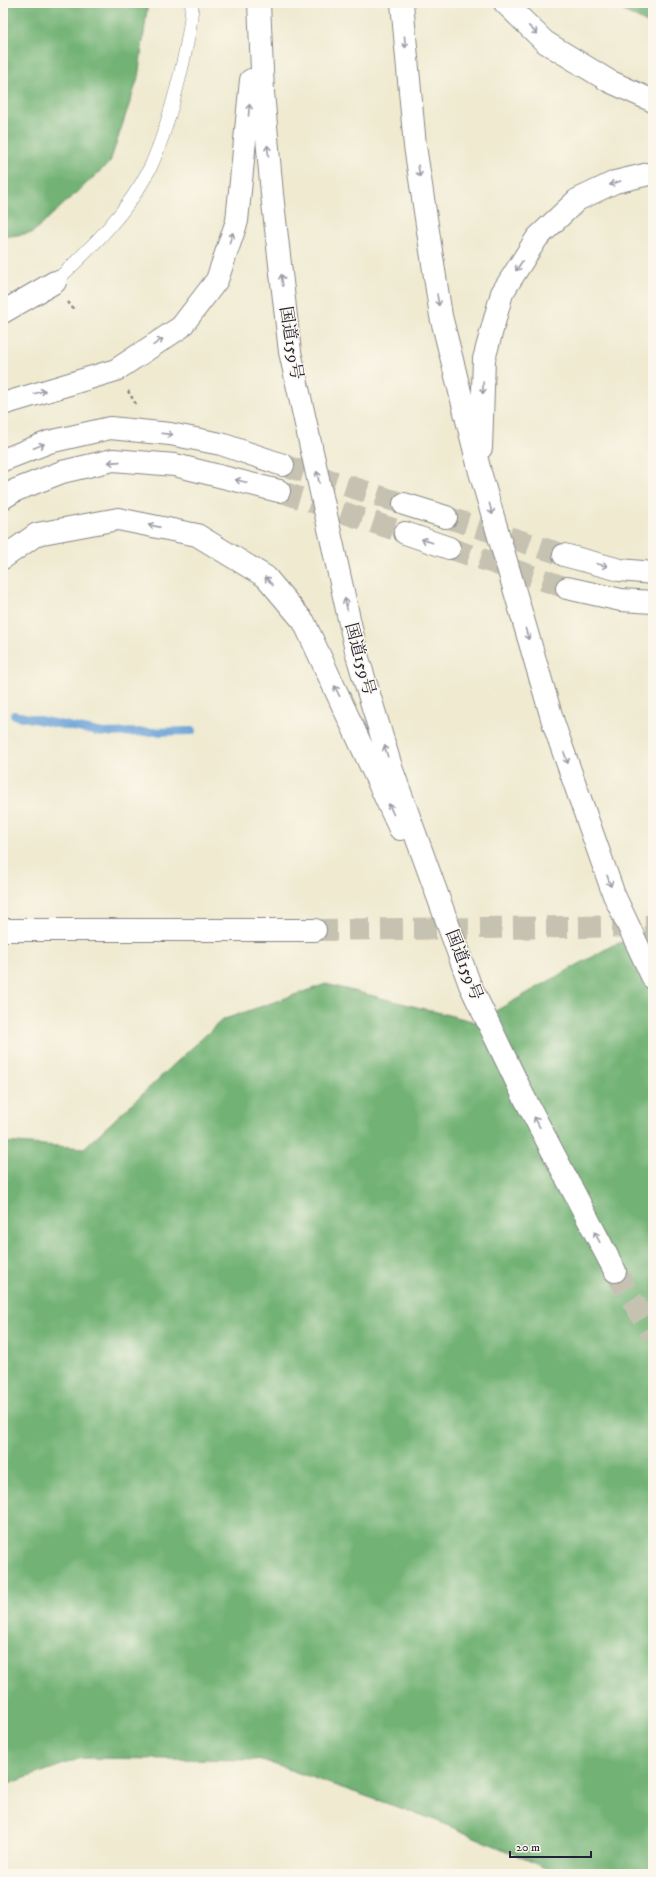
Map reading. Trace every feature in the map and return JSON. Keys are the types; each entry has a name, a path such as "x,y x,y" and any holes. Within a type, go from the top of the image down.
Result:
{"main road":[{"path":"3,404 116,370 181,327 217,280 237,222 249,109 257,3"},
{"name":"国道159号","path":"257,3 272,194 290,352 357,655 392,770 470,985 523,1095 615,1271"},
{"path":"402,3 415,146 441,316 480,472 554,725 614,895 653,978"},
{"path":"505,3 545,42 609,81 653,101"},
{"path":"480,472 484,359 502,293 537,238 577,200 615,182 653,173"},
{"path":"3,312 55,282"},
{"path":"3,460 49,442 110,428 170,434 221,444 283,465"},
{"path":"3,498 16,490 62,472 113,460 175,465 279,491"},
{"path":"404,504 446,517"},
{"path":"3,558 37,534 118,519 198,535 266,577 304,622 343,704 470,985"},
{"path":"405,533 449,548"},
{"path":"564,555 620,570 653,573"},
{"path":"567,588 621,600 653,602"},
{"path":"3,930 315,930"}],"lane":[{"path":"55,282 89,250 123,210 150,168 168,119 182,67 192,3"}],"path":[{"path":"126,389 139,408"}],"green space":[{"path":"3,3 148,3 138,78 110,162 32,233 3,237"},
{"path":"608,3 653,3 653,26"},
{"path":"653,933 653,1874 560,1874 435,1820 261,1760 81,1758 3,1786 3,1142 84,1148 222,1020 326,984 476,1022 613,945"}],"waterway":[{"path":"14,715 103,733 192,731"}],"tunnel":[{"path":"283,465 404,504"},
{"path":"279,491 405,533"},
{"path":"446,517 564,555"},
{"path":"449,548 567,588"},
{"path":"315,930 653,926"},
{"path":"615,1271 653,1335"}]}
